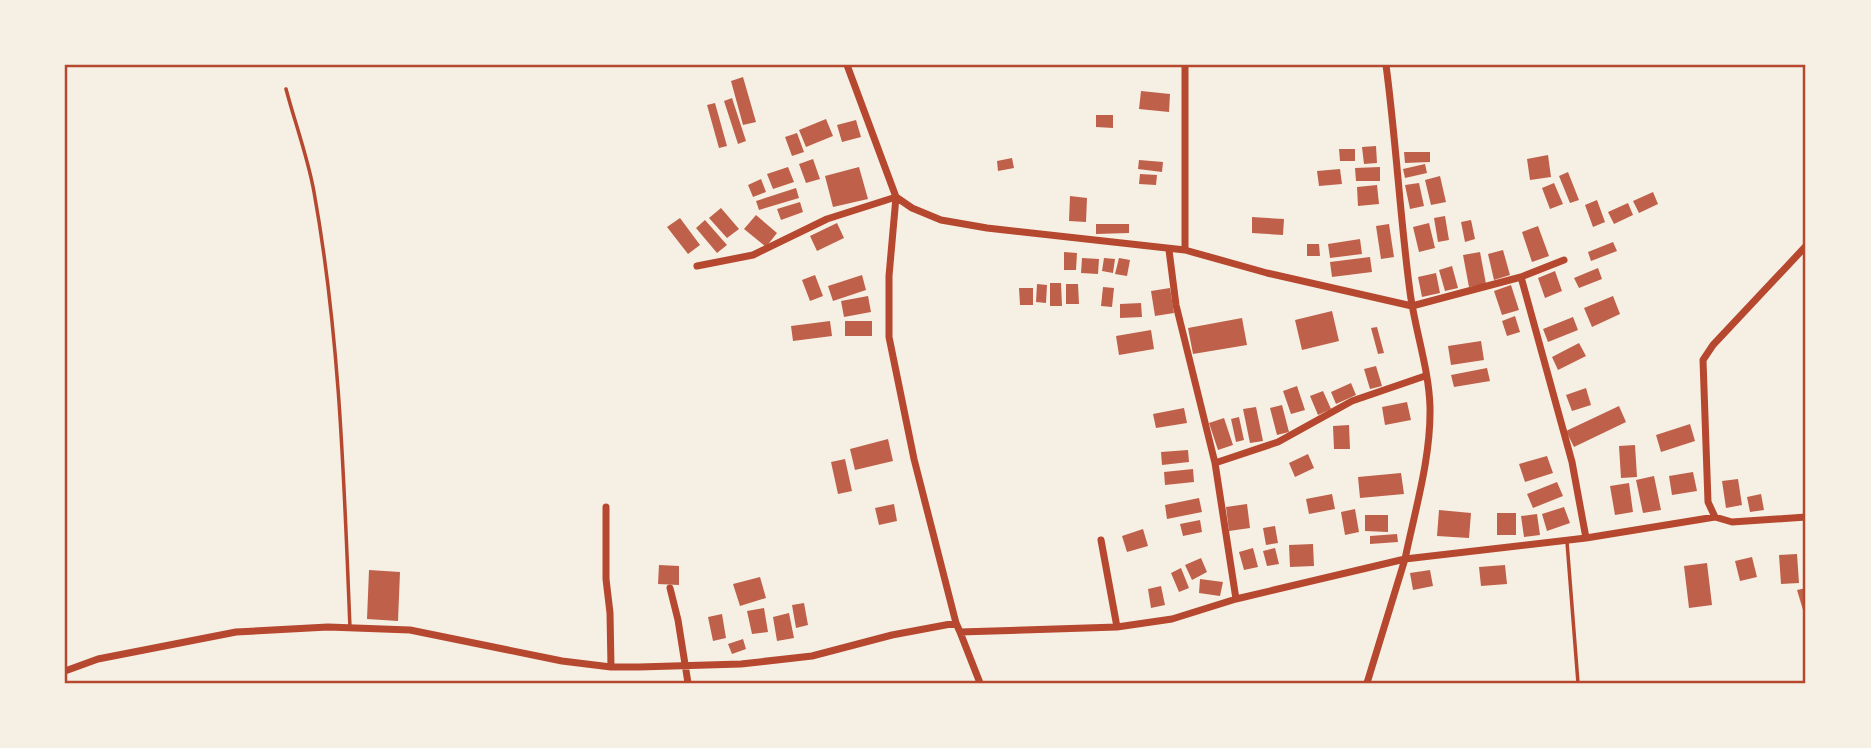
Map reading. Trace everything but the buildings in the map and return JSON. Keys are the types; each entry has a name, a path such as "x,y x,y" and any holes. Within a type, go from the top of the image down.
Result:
{"street":[{"path":"847,65 896,197 889,276 889,337 914,459 956,623 980,683"},
{"path":"1185,65 1185,250"},
{"path":"1367,683 1405,559 1428,445 1430,408 1412,306 1386,65"},
{"path":"896,197 912,208 941,220 1185,250 1267,273 1412,306 1521,276 1564,260"},
{"path":"697,266 753,255 827,219 896,197"},
{"path":"1715,517 1709,502 1703,360 1713,345 1806,246"},
{"path":"1170,250 1176,305 1215,463 1236,599"},
{"path":"1521,276 1572,462 1586,538"},
{"path":"1215,463 1278,442 1352,401 1425,376"},
{"path":"606,507 611,667"},
{"path":"960,632 1116,627 1172,619 1236,599 1405,559 1586,538 1715,517 1732,522 1806,517"},
{"path":"1101,540 1116,627"},
{"path":"670,588 688,683"},
{"path":"65,671 98,659 236,632 327,626 410,630 562,661 611,667 741,664 812,656 892,635 956,623"}],"lane":[{"path":"286,89 314,189 333,316 350,628"},
{"path":"1566,540 1578,683"}]}
